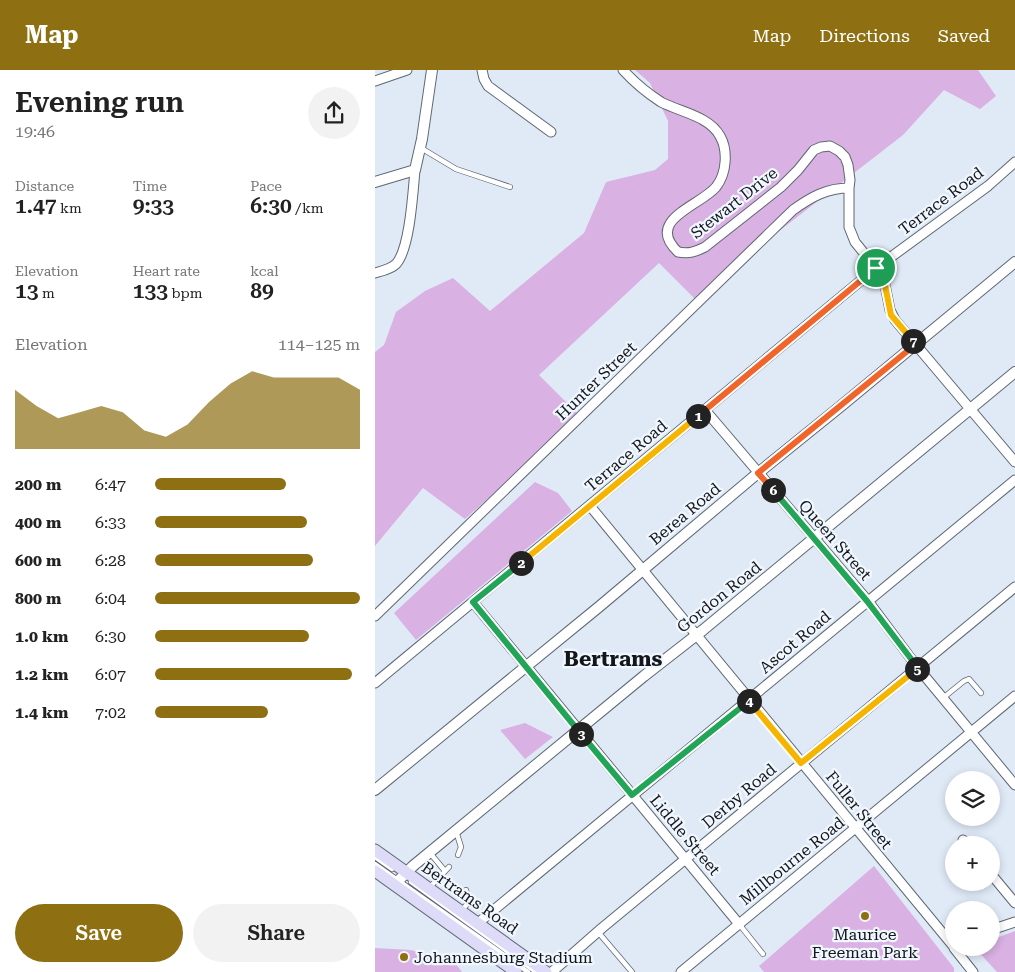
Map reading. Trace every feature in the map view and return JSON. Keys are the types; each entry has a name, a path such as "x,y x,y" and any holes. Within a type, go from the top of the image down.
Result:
{"main road":[{"name":"Bertrams Road","path":"375,850 400,878 514,971"},
{"name":"Bertrams Road","path":"375,871 429,888 546,972"}],"street":[{"path":"375,81 407,70"},
{"path":"375,273 394,266 400,258 407,234 415,170 432,70"},
{"path":"481,70 488,86 551,132"},
{"name":"Stewart Drive","path":"623,70 642,88 660,101 704,120 720,135 724,146 725,166 716,187 676,216 670,224 667,231 668,239 678,252 687,254 705,247 781,187 814,150 821,146 834,148 845,157 850,172 849,188"},
{"name":"Terrace Road","path":"375,683 876,268 988,186 1015,162"},
{"path":"375,182 415,170"},
{"path":"849,188 849,226 851,235 884,280 891,315 1015,462"},
{"name":"Hunter Street","path":"375,616 793,210 811,197 826,190 849,188"},
{"name":"Berea Road","path":"375,790 1015,262"},
{"name":"Gordon Road","path":"400,878 1015,372"},
{"name":"Queen Street","path":"705,410 867,601 918,668 1015,785"},
{"name":"Ascot Road","path":"478,923 1015,480"},
{"name":"Fuller Street","path":"590,506 855,829 945,936"},
{"name":"Derby Road","path":"552,972 1015,587"},
{"name":"Liddle Street","path":"473,602 739,924"},
{"name":"Millbourne Road","path":"681,972 1015,696"},
{"path":"1000,885 1015,903"},
{"path":"1000,927 1015,922"},
{"name":"Fuller Street","path":"961,956 973,972"}],"lane":[{"path":"420,148 456,169 510,187"},
{"path":"943,698 969,679 981,693"},
{"path":"456,831 461,847 459,855"},
{"path":"429,888 447,869 430,853"},
{"path":"375,857 400,878 528,972"},
{"path":"375,864 400,878 536,972"},
{"path":"461,911 469,902 466,890"},
{"path":"739,924 763,954"},
{"path":"598,932 632,972"}],"shaded area":[{"path":"635,70 978,70 996,96 980,109 944,90 903,135 730,269 699,303 659,263 539,375 578,414 539,453 465,519 423,488 375,546 375,352 384,345 396,312 425,291 453,278 490,311 584,233 606,182 655,170 668,159 668,121 650,83"},
{"path":"535,482 558,493 572,511 416,640 394,613"},
{"path":"525,723 553,737 525,759 500,730"},
{"name":"Maurice Freeman Park","path":"874,866 954,968 954,972 764,972 759,966"},
{"path":"1015,931 1015,972 997,972 982,956 1000,956 1000,937"},
{"name":"Johannesburg Stadium","path":"375,948 411,950 455,963 462,972 375,972"}],"place":[{"name":"Maurice Freeman Park","path":"865,916"},
{"name":"Johannesburg Stadium","path":"404,957"}],"district":[{"name":"Bertrams","path":"613,659"}],"route":[{"path":"876,268 884,280 891,315 916,344 758,473 867,601 918,668 801,763 749,700 632,795 473,602 876,268"}]}
